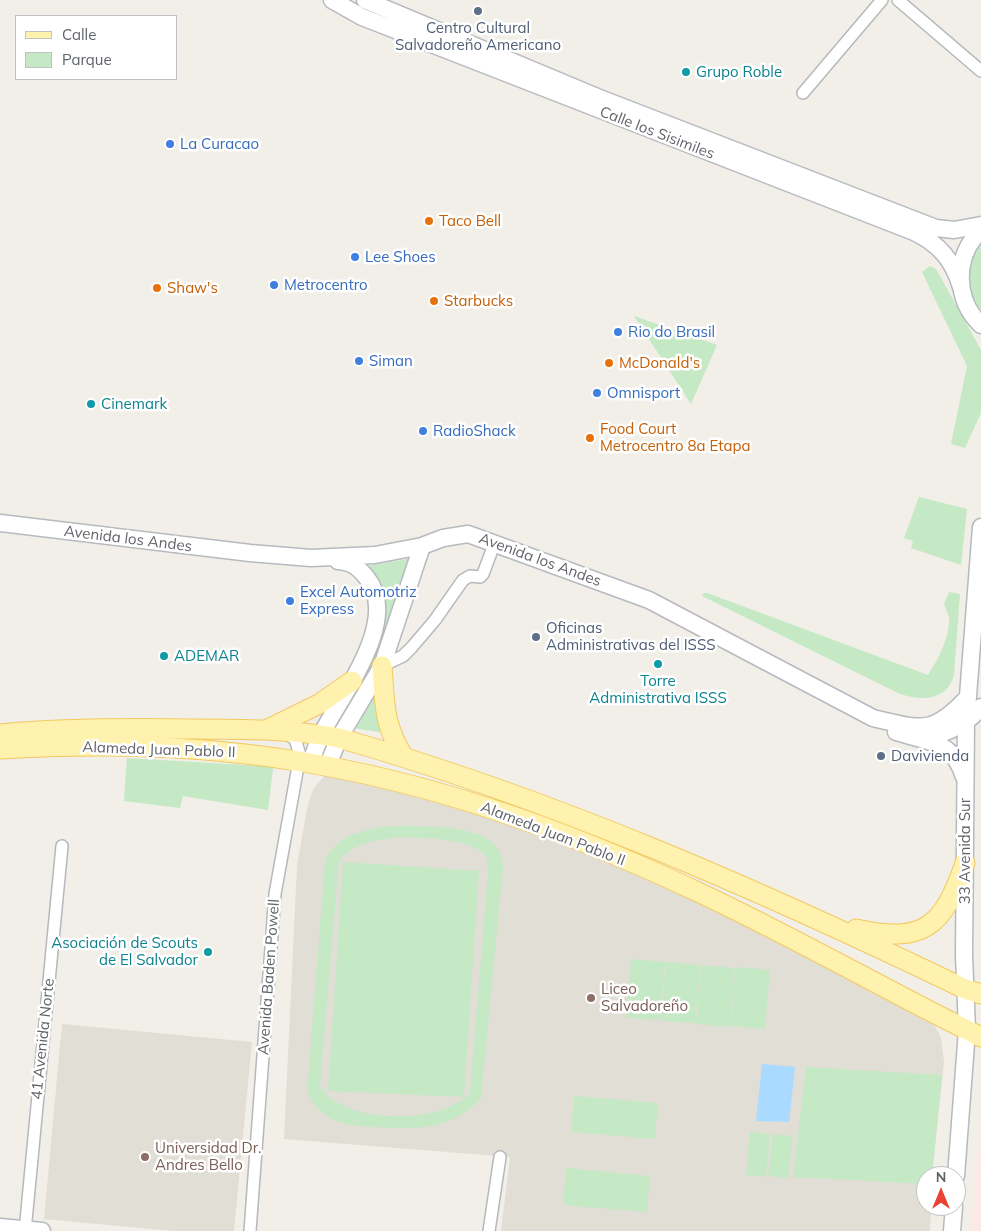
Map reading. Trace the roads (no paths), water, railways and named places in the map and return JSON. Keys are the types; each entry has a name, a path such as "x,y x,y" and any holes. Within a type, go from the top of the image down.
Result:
{"main road":[{"path":"382,666 385,716 390,733 403,756"},
{"path":"264,731 319,704 352,681"},
{"name":"Alameda Juan Pablo II","path":"0,734 97,729 284,732 319,752 428,790 518,817 695,891 976,1033"},
{"name":"Alameda Juan Pablo II","path":"0,749 34,747 139,747 403,756 560,811 824,922 973,991"},
{"path":"824,922 890,935 918,931 937,919 949,905 965,863"}],"street":[{"name":"Calle los Sisimiles","path":"332,0 362,17 928,238 950,259 966,306 980,325"},
{"name":"Calle los Sisimiles","path":"365,0 597,96 936,228 954,230 981,225"},
{"path":"803,93 882,0"},
{"path":"898,0 981,71"},
{"path":"961,287 964,257 970,244 981,230"},
{"name":"Avenida los Andes","path":"0,523 242,552 311,558 375,555 422,546 443,538 468,534 495,542 649,600 873,718 904,726 936,724 947,718 968,697"},
{"name":"33 Avenida Sur","path":"957,1166 976,1033 965,863 966,722 981,527"},
{"path":"382,666 403,656 412,647 435,620 462,580 470,576 480,577 483,574 495,542"},
{"path":"319,752 382,666 422,546"},
{"name":"Avenida Baden Powell","path":"250,1231 275,894 319,752 376,627 377,602 373,586 356,565 343,561 311,558"},
{"path":"925,739 952,730 966,722 981,707"},
{"name":"Avenida los Andes","path":"873,718 882,728 925,739 950,751 960,764 966,784"},
{"name":"Avenida Baden Powell","path":"284,732 297,744 319,752"},
{"name":"41 Avenida Norte","path":"25,1230 62,846"},
{"path":"489,1231 500,1156"},
{"path":"952,1231 953,1216"},
{"path":"0,1227 42,1231"}],"water":[{"path":"762,1064 795,1067 789,1122 756,1121"}],"place":[{"name":"Centro Cultural Salvadoreño Americano","path":"478,11"},
{"name":"Grupo Roble","path":"686,72"},
{"name":"La Curacao","path":"170,144"},
{"name":"Taco Bell","path":"429,221"},
{"name":"Lee Shoes","path":"355,257"},
{"name":"Metrocentro","path":"274,285"},
{"name":"Shaw's","path":"157,288"},
{"name":"Starbucks","path":"434,301"},
{"name":"Rio do Brasil","path":"618,332"},
{"name":"Siman","path":"359,361"},
{"name":"McDonald's","path":"609,363"},
{"name":"Omnisport","path":"597,393"},
{"name":"Cinemark","path":"91,404"},
{"name":"RadioShack","path":"423,431"},
{"name":"Food Court Metrocentro 8a Etapa","path":"590,438"},
{"name":"Excel Automotriz Express","path":"290,601"},
{"name":"Oficinas Administrativas del ISSS","path":"536,637"},
{"name":"ADEMAR","path":"164,656"},
{"name":"Torre Administrativa ISSS","path":"658,664"},
{"name":"Davivienda","path":"881,756"},
{"name":"Asociación de Scouts de El Salvador","path":"208,952"},
{"name":"Liceo Salvadoreño","path":"591,998"},
{"name":"Universidad Dr. Andres Bello","path":"145,1157"}]}
